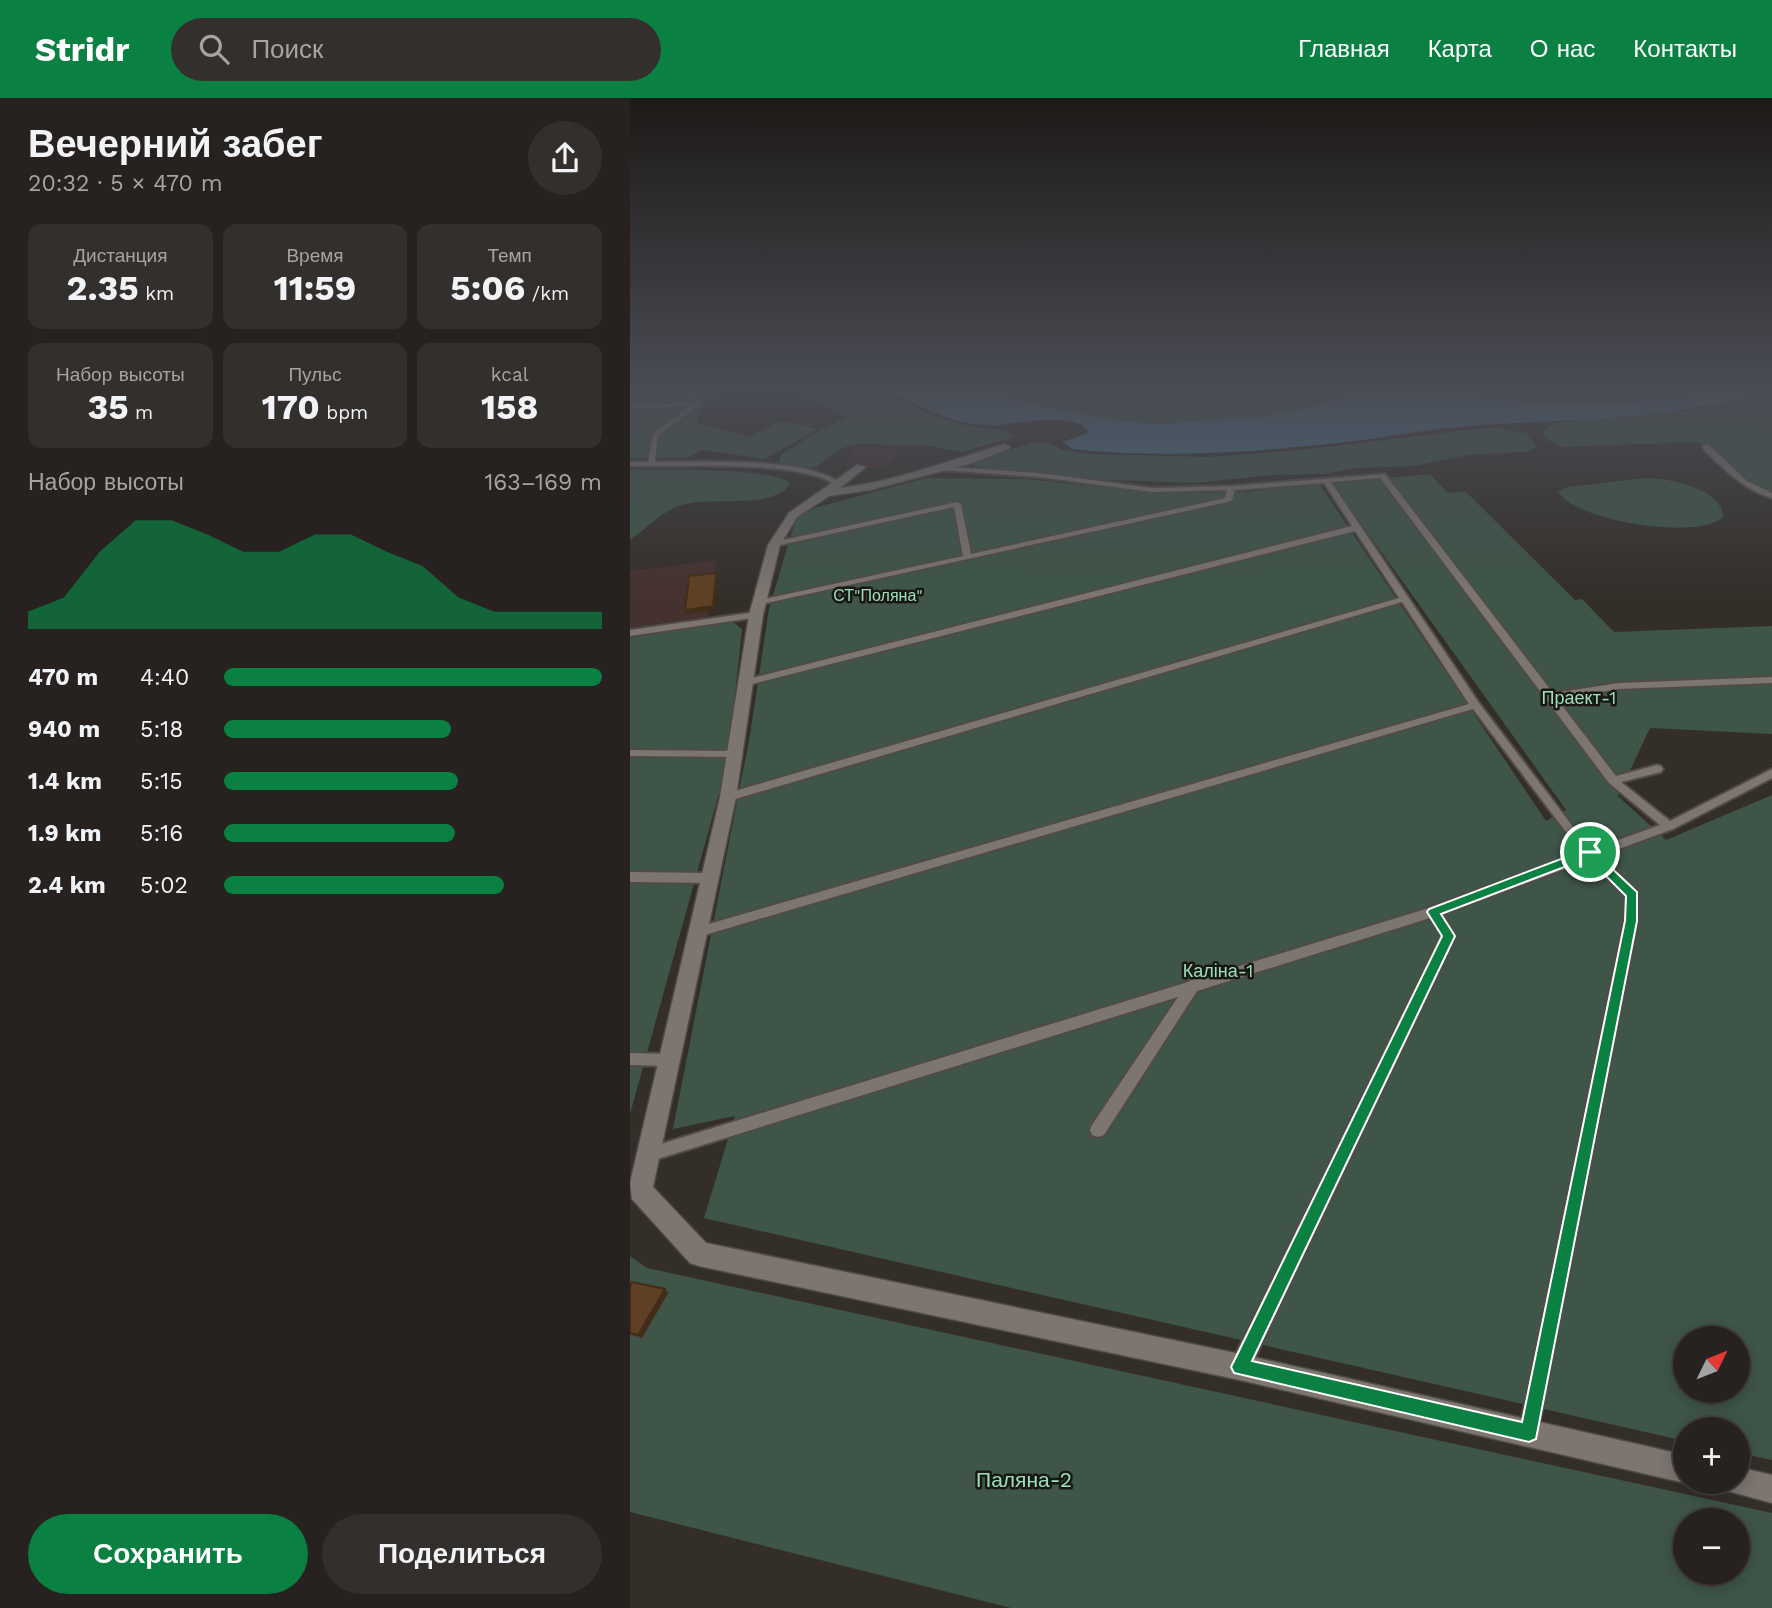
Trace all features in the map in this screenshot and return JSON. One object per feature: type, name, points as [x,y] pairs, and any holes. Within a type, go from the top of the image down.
[{"type":"street","points":[[832,489],[866,488],[978,455]]},
{"type":"street","points":[[861,467],[793,514],[774,545],[758,609],[744,684],[737,754],[728,797],[668,1060],[639,1156],[640,1191],[699,1254],[1240,1367],[1673,1466]]},
{"type":"street","points":[[1750,1484],[1772,1489]]},
{"type":"lane","points":[[651,464],[652,455]]},
{"type":"lane","points":[[1714,455],[1736,477],[1760,493],[1772,496]]},
{"type":"lane","points":[[630,464],[770,467],[829,476],[832,489]]},
{"type":"lane","points":[[939,468],[1039,475],[1152,490],[1232,488],[1382,476],[1613,780],[1669,826]]},
{"type":"lane","points":[[1326,481],[1475,705],[1579,843],[1632,895],[1631,921],[1529,1433]]},
{"type":"lane","points":[[630,633],[758,609],[967,555],[1228,500],[1232,488]]},
{"type":"lane","points":[[774,545],[957,504],[967,555]]},
{"type":"lane","points":[[744,684],[1355,528]]},
{"type":"lane","points":[[728,797],[1404,599]]},
{"type":"lane","points":[[1549,697],[1619,686],[1772,680]]},
{"type":"lane","points":[[698,932],[1475,705]]},
{"type":"lane","points":[[630,753],[737,754]]},
{"type":"lane","points":[[1613,780],[1657,769]]},
{"type":"lane","points":[[639,1156],[1433,912],[1590,852],[1669,826],[1766,775],[1772,787]]},
{"type":"lane","points":[[630,877],[710,878]]},
{"type":"lane","points":[[1240,1367],[1449,936],[1433,912]]},
{"type":"lane","points":[[1098,1130],[1194,984]]},
{"type":"lane","points":[[630,1059],[668,1060]]},
{"type":"shaded area","points":[[850,455],[896,455],[885,469],[842,465]]},
{"type":"shaded area","points":[[717,560],[708,617],[630,628],[630,571]]},
{"type":"green space","points":[[630,455],[692,455],[689,457],[630,459]]},
{"type":"green space","points":[[740,455],[771,455],[765,459]]},
{"type":"green space","points":[[781,455],[832,455],[816,467],[796,469],[779,463]]},
{"type":"green space","points":[[993,455],[1466,455],[1414,466],[1358,468],[1325,474],[1271,475],[1196,483],[1081,479],[1027,470],[982,470],[970,463]]},
{"type":"green space","points":[[1713,455],[1772,455],[1772,499],[1739,481]]},
{"type":"green space","points":[[630,469],[741,472],[781,479],[790,484],[783,492],[759,499],[681,505],[665,513],[630,540]]},
{"type":"green space","name":"Каліна-1","points":[[1430,474],[1448,493],[1465,491],[1575,600],[1582,599],[1614,632],[1772,626],[1772,734],[1650,728],[1618,796],[1666,840],[1772,795],[1772,1460],[1750,1455],[1750,1417],[1673,1417],[1673,1438],[704,1218],[735,1116],[673,1129],[750,735],[769,609],[796,518],[814,508],[926,478],[1026,479],[1152,493],[1249,492],[1318,482],[1546,821],[1566,810],[1332,483]]},
{"type":"green space","points":[[1646,478],[1680,483],[1704,492],[1714,499],[1723,517],[1710,524],[1690,527],[1638,524],[1587,511],[1568,502],[1558,491],[1568,487]]},
{"type":"green space","points":[[733,622],[742,629],[728,761],[630,1114],[630,634]]},
{"type":"green space","name":"Паляна-2","points":[[630,1256],[647,1268],[1673,1491],[1673,1494],[1685,1494],[1749,1508],[1673,1508],[1673,1585],[1750,1585],[1750,1508],[1772,1513],[1772,1608],[1011,1608],[630,1512]]},
{"type":"building","points":[[716,573],[713,606],[685,610],[689,576]]},
{"type":"building","points":[[632,1282],[665,1289],[638,1335],[630,1333]]},
{"type":"route","points":[[1590,852],[1632,895],[1631,921],[1529,1433],[1240,1367],[1449,936],[1433,912],[1590,852]]},
{"type":"park label","name":"СТ\"Поляна\"","points":[[878,595]]},
{"type":"park label","name":"Праект-1","points":[[1579,698]]}]
